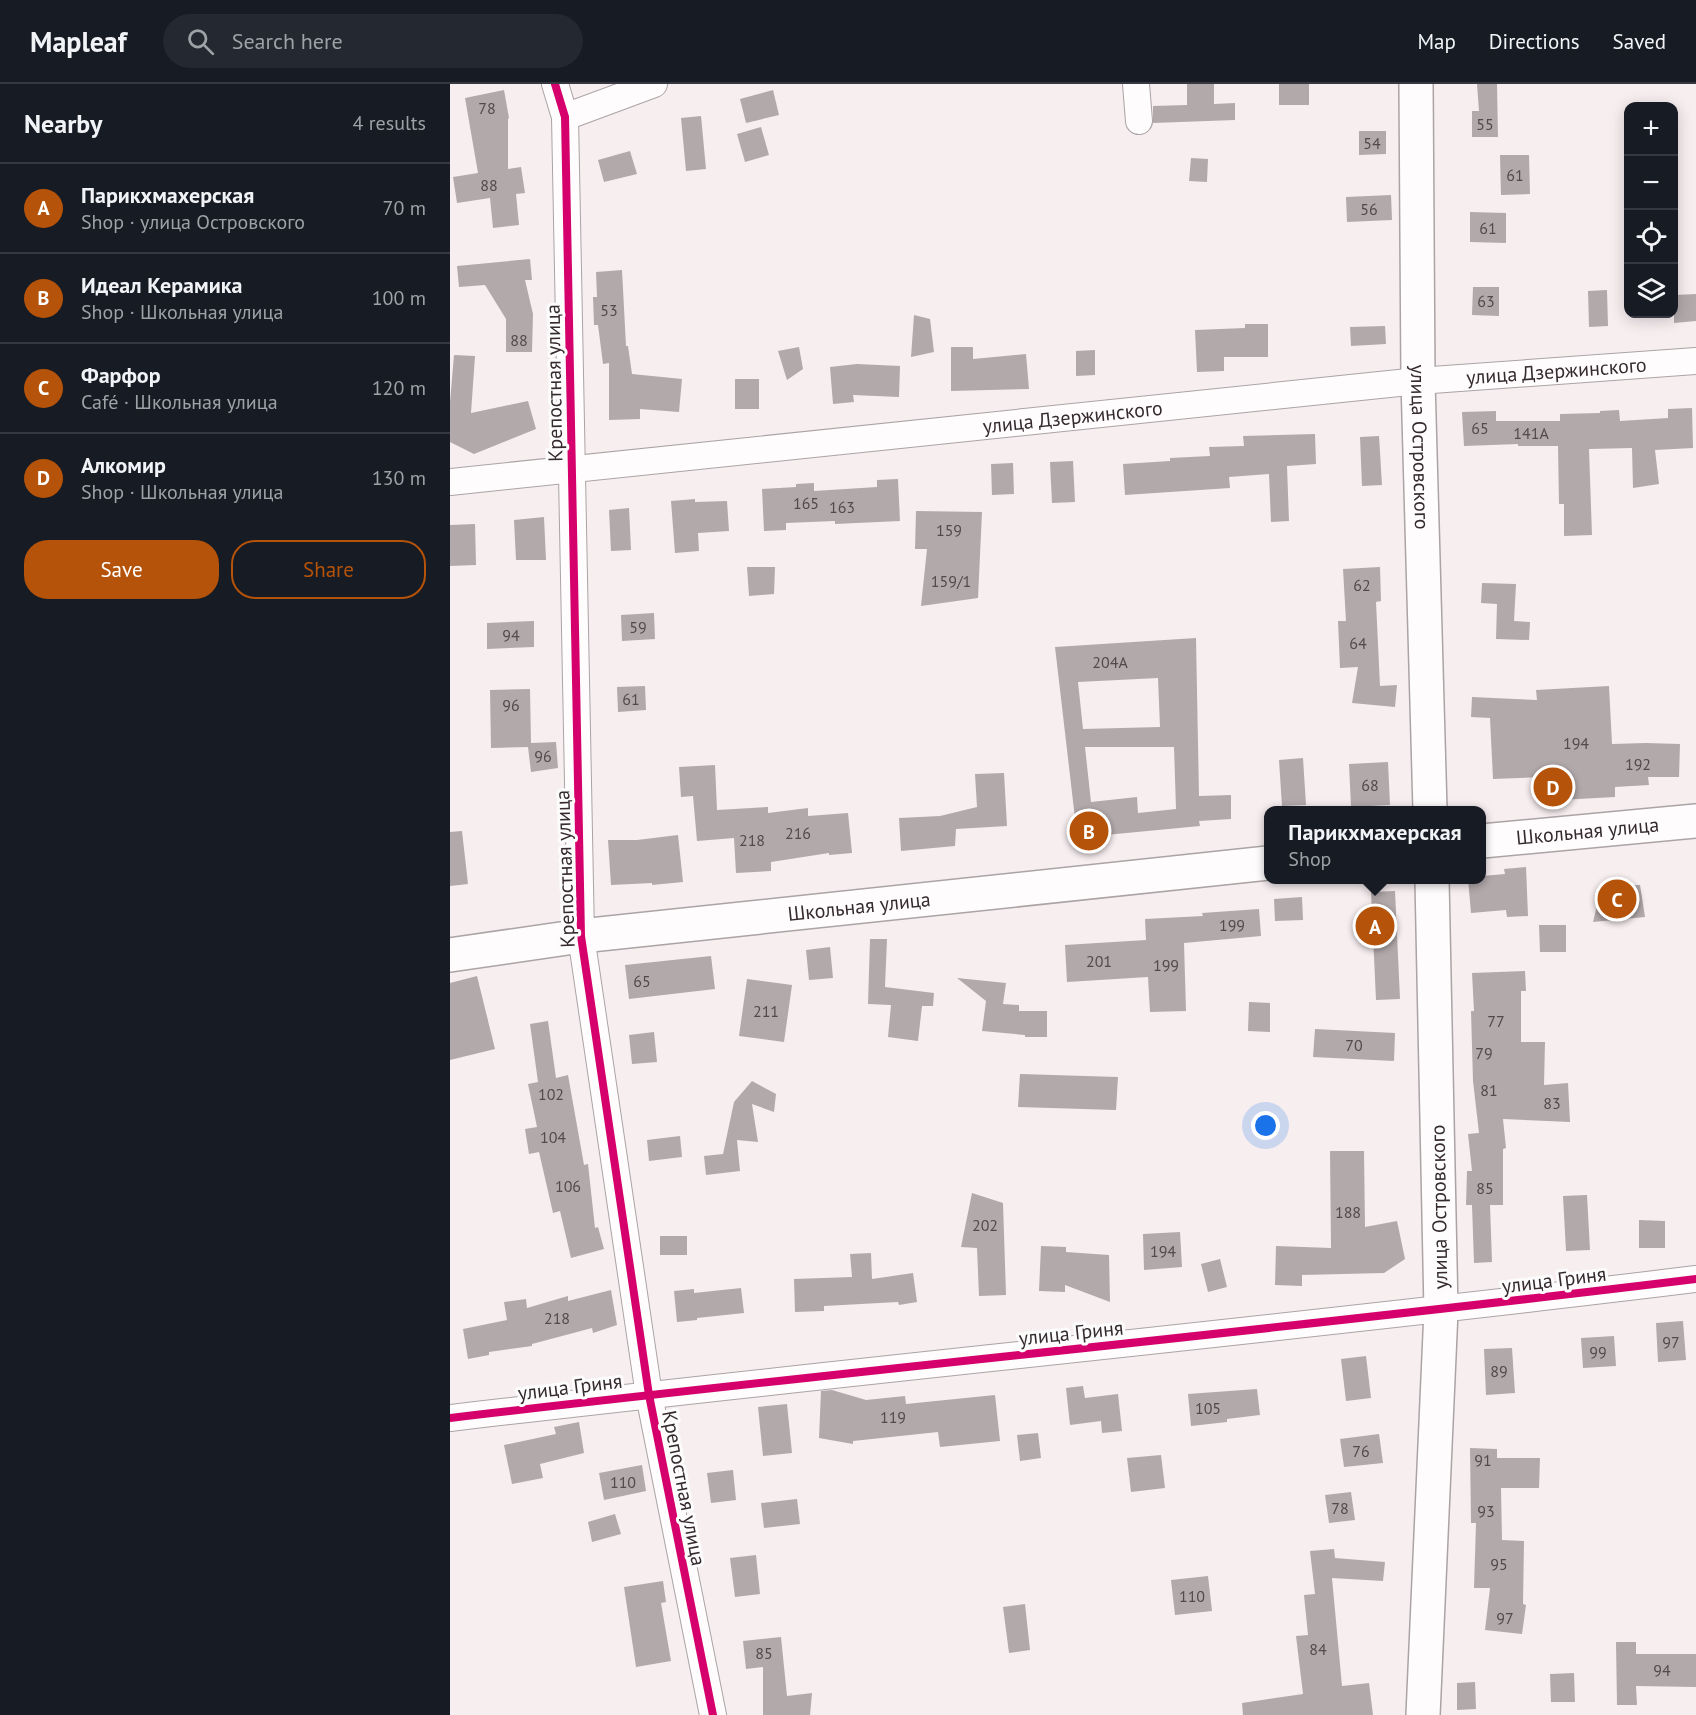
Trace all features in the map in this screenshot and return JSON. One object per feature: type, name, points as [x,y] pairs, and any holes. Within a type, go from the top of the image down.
[{"type":"street","name":"Крепостная улица","points":[[555,84],[565,117],[581,936],[649,1395],[713,1715]]},
{"type":"street","points":[[565,117],[654,84]]},
{"type":"street","points":[[1136,84],[1138,121]]},
{"type":"street","name":"улица Островского","points":[[1416,84],[1418,381],[1430,806]]},
{"type":"street","name":"улица Дзержинского","points":[[450,482],[1418,381],[1696,361]]},
{"type":"street","name":"Школьная улица","points":[[1486,841],[1696,821]]},
{"type":"street","name":"Школьная улица","points":[[450,955],[581,936],[1264,864]]},
{"type":"street","name":"улица Островского","points":[[1423,1715],[1441,1311],[1432,884]]},
{"type":"street","name":"улица Гриня","points":[[450,1418],[1441,1311],[1696,1279]]},
{"type":"building","points":[[1187,84],[1214,84],[1214,104],[1235,103],[1235,120],[1153,123],[1153,106],[1187,105]]},
{"type":"building","points":[[1279,84],[1309,84],[1309,105],[1279,105]]},
{"type":"building","points":[[1477,84],[1497,84],[1498,137],[1472,137],[1472,111],[1479,111]]},
{"type":"building","points":[[504,90],[509,118],[508,169],[521,167],[525,193],[516,194],[519,225],[493,228],[490,198],[457,203],[453,177],[478,173],[465,98]]},
{"type":"building","points":[[773,90],[779,115],[746,123],[740,99]]},
{"type":"building","points":[[701,116],[706,169],[686,171],[681,118]]},
{"type":"building","points":[[761,127],[769,155],[745,162],[737,134]]},
{"type":"building","points":[[1359,131],[1386,131],[1386,154],[1359,155]]},
{"type":"building","points":[[630,151],[637,174],[604,182],[598,160]]},
{"type":"building","points":[[1500,155],[1529,155],[1530,194],[1501,195]]},
{"type":"building","points":[[1191,158],[1208,159],[1207,182],[1189,181]]},
{"type":"building","points":[[1391,195],[1392,220],[1347,222],[1346,197]]},
{"type":"building","points":[[1470,212],[1506,213],[1506,243],[1470,242]]},
{"type":"building","points":[[530,259],[532,280],[525,280],[533,314],[532,352],[506,352],[506,319],[485,285],[459,287],[457,266]]},
{"type":"building","points":[[622,270],[626,346],[628,346],[632,374],[682,379],[679,412],[640,409],[640,419],[609,420],[609,363],[603,364],[598,325],[594,325],[593,297],[597,297],[596,272]]},
{"type":"building","points":[[1473,287],[1499,287],[1499,316],[1472,315]]},
{"type":"building","points":[[1607,290],[1608,326],[1589,327],[1588,291]]},
{"type":"building","points":[[1696,294],[1696,321],[1674,323],[1674,318],[1678,318],[1678,295]]},
{"type":"building","points":[[914,315],[930,319],[934,352],[911,357]]},
{"type":"building","points":[[1245,324],[1268,324],[1268,357],[1224,357],[1224,371],[1197,372],[1195,330],[1245,328]]},
{"type":"building","points":[[1385,326],[1386,344],[1351,346],[1350,327]]},
{"type":"building","points":[[799,347],[803,369],[787,380],[778,351]]},
{"type":"building","points":[[951,347],[973,347],[973,359],[1026,354],[1029,389],[951,391]]},
{"type":"building","points":[[1095,350],[1095,375],[1076,376],[1076,351]]},
{"type":"building","points":[[454,355],[475,356],[471,413],[528,401],[536,429],[474,454],[450,442],[450,402]]},
{"type":"building","points":[[857,364],[900,366],[899,397],[853,395],[854,402],[833,404],[830,367]]},
{"type":"building","points":[[735,379],[759,379],[759,409],[735,409]]},
{"type":"building","points":[[1692,408],[1693,448],[1655,450],[1659,484],[1633,488],[1632,448],[1589,449],[1592,535],[1564,536],[1564,504],[1559,504],[1558,446],[1518,446],[1518,444],[1464,446],[1462,412],[1496,411],[1496,421],[1560,421],[1560,414],[1619,410],[1620,421],[1668,418],[1668,409]]},
{"type":"building","points":[[1315,434],[1316,464],[1287,466],[1289,521],[1271,522],[1269,474],[1229,477],[1230,488],[1125,495],[1123,464],[1210,456],[1209,447],[1244,446],[1243,436]]},
{"type":"building","points":[[1379,436],[1382,485],[1362,486],[1360,437]]},
{"type":"building","points":[[1073,461],[1075,502],[1052,503],[1050,462]]},
{"type":"building","points":[[1013,463],[1014,494],[992,495],[991,464]]},
{"type":"building","points":[[898,479],[900,521],[835,524],[835,521],[786,523],[786,530],[764,531],[762,489],[796,487],[796,484],[814,483],[814,491],[877,487],[877,480]]},
{"type":"building","points":[[695,499],[695,502],[727,501],[729,531],[698,533],[699,551],[675,553],[671,501]]},
{"type":"building","points":[[629,508],[631,550],[611,551],[609,510]]},
{"type":"building","points":[[916,511],[982,512],[978,598],[921,606],[927,549],[915,549]]},
{"type":"building","points":[[544,517],[546,560],[516,560],[514,520]]},
{"type":"building","points":[[475,524],[476,565],[450,566],[450,525]]},
{"type":"building","points":[[747,567],[775,567],[774,594],[749,596]]},
{"type":"building","points":[[1380,567],[1381,601],[1376,602],[1380,686],[1397,685],[1395,707],[1352,703],[1358,667],[1340,668],[1338,621],[1346,621],[1343,569]]},
{"type":"building","points":[[1482,583],[1516,584],[1514,621],[1530,622],[1529,640],[1496,639],[1497,604],[1481,603]]},
{"type":"building","points":[[654,613],[655,639],[622,641],[621,615]]},
{"type":"building","points":[[534,621],[534,647],[487,649],[487,623]]},
{"type":"building","points":[[1196,638],[1199,796],[1231,795],[1231,819],[1199,821],[1200,826],[1095,836],[1096,843],[1078,844],[1055,647]],"holes":[[[1158,678],[1160,727],[1083,729],[1078,682]],[[1085,747],[1174,747],[1176,809],[1138,813],[1137,797],[1091,802]]]},
{"type":"building","points":[[645,686],[646,710],[618,712],[617,687]]},
{"type":"building","points":[[1609,686],[1612,744],[1680,744],[1679,777],[1648,777],[1649,785],[1615,787],[1615,797],[1542,801],[1541,777],[1493,779],[1490,718],[1471,717],[1472,697],[1537,700],[1536,690]]},
{"type":"building","points":[[530,689],[531,743],[556,742],[558,768],[531,772],[528,747],[491,748],[490,690]]},
{"type":"building","points":[[1303,758],[1306,805],[1282,806],[1279,760]]},
{"type":"building","points":[[1388,762],[1390,805],[1351,806],[1349,764]]},
{"type":"building","points":[[715,765],[717,810],[768,807],[768,813],[808,808],[808,816],[848,813],[852,853],[829,855],[829,853],[771,862],[771,871],[736,873],[734,838],[697,841],[693,796],[681,797],[679,767]]},
{"type":"building","points":[[1004,773],[1007,826],[956,829],[955,846],[901,851],[899,818],[940,816],[977,807],[975,774]]},
{"type":"building","points":[[462,831],[468,884],[450,886],[450,832]]},
{"type":"building","points":[[678,835],[683,882],[611,885],[608,840],[637,840]]},
{"type":"building","points":[[1526,867],[1528,916],[1507,917],[1506,910],[1471,913],[1468,884],[1486,884],[1486,876],[1505,874],[1504,869]]},
{"type":"building","points":[[1602,885],[1640,885],[1645,917],[1593,922]]},
{"type":"building","points":[[1395,891],[1400,999],[1376,1000],[1371,892]]},
{"type":"building","points":[[1302,897],[1303,920],[1275,921],[1274,899]]},
{"type":"building","points":[[1259,909],[1261,936],[1184,943],[1186,1011],[1150,1012],[1148,977],[1067,982],[1065,945],[1146,940],[1145,919],[1203,916],[1202,913]]},
{"type":"building","points":[[1539,925],[1566,925],[1566,952],[1540,952]]},
{"type":"building","points":[[870,939],[887,939],[885,987],[934,993],[933,1006],[922,1006],[918,1041],[888,1037],[891,1005],[868,1004]]},
{"type":"building","points":[[830,947],[833,978],[809,980],[806,950]]},
{"type":"building","points":[[711,956],[715,989],[629,999],[625,965]]},
{"type":"building","points":[[1525,971],[1526,991],[1521,991],[1521,1042],[1545,1042],[1544,1085],[1568,1083],[1570,1122],[1503,1119],[1506,1148],[1503,1149],[1503,1205],[1490,1205],[1492,1262],[1474,1263],[1472,1205],[1466,1205],[1467,1171],[1472,1171],[1468,1134],[1479,1133],[1473,1081],[1472,973]]},
{"type":"building","points":[[477,976],[495,1049],[450,1060],[450,983]]},
{"type":"building","points":[[957,978],[1006,983],[1003,1004],[1019,1005],[1019,1011],[1047,1011],[1047,1037],[1025,1037],[1025,1035],[982,1031],[986,1001]]},
{"type":"building","points":[[747,979],[792,985],[784,1042],[739,1036]]},
{"type":"building","points":[[1249,1002],[1270,1003],[1270,1032],[1248,1031]]},
{"type":"building","points":[[548,1021],[556,1078],[568,1075],[584,1165],[588,1164],[595,1228],[598,1227],[604,1249],[571,1258],[560,1211],[553,1213],[539,1152],[529,1154],[525,1129],[537,1127],[528,1084],[538,1082],[530,1024]]},
{"type":"building","points":[[1315,1029],[1395,1033],[1394,1061],[1313,1057]]},
{"type":"building","points":[[654,1032],[657,1062],[632,1064],[629,1035]]},
{"type":"building","points":[[1020,1074],[1118,1077],[1116,1110],[1018,1107]]},
{"type":"building","points":[[752,1081],[776,1094],[774,1112],[752,1104],[758,1142],[737,1140],[740,1171],[706,1175],[704,1156],[723,1154],[734,1102]]},
{"type":"building","points":[[680,1136],[682,1157],[649,1161],[647,1140]]},
{"type":"building","points":[[1330,1151],[1364,1151],[1365,1227],[1397,1221],[1405,1259],[1384,1273],[1302,1275],[1302,1286],[1275,1285],[1276,1246],[1331,1248]]},
{"type":"building","points":[[972,1193],[1003,1203],[1006,1295],[979,1296],[977,1248],[961,1247]]},
{"type":"building","points":[[1587,1195],[1590,1250],[1566,1251],[1563,1196]]},
{"type":"building","points":[[1639,1220],[1665,1221],[1665,1248],[1639,1248]]},
{"type":"building","points":[[1180,1232],[1182,1267],[1144,1270],[1143,1234]]},
{"type":"building","points":[[660,1236],[687,1236],[687,1255],[660,1255]]},
{"type":"building","points":[[1041,1246],[1066,1247],[1066,1252],[1109,1255],[1110,1302],[1065,1285],[1065,1292],[1039,1291]]},
{"type":"building","points":[[871,1253],[872,1279],[913,1273],[917,1302],[899,1305],[898,1302],[824,1306],[824,1311],[795,1312],[794,1279],[852,1277],[850,1254]]},
{"type":"building","points":[[1220,1259],[1227,1287],[1208,1292],[1201,1264]]},
{"type":"building","points":[[741,1288],[744,1313],[677,1322],[674,1291],[694,1289],[694,1293]]},
{"type":"building","points":[[611,1290],[617,1325],[593,1333],[592,1328],[532,1344],[532,1346],[489,1352],[489,1355],[468,1359],[463,1329],[507,1320],[504,1302],[526,1299],[527,1308],[568,1296],[568,1301]]},
{"type":"building","points":[[1683,1321],[1686,1360],[1658,1362],[1656,1323]]},
{"type":"building","points":[[1614,1336],[1616,1366],[1583,1368],[1581,1338]]},
{"type":"building","points":[[1512,1348],[1515,1393],[1486,1395],[1484,1349]]},
{"type":"building","points":[[1366,1356],[1371,1398],[1346,1401],[1341,1359]]},
{"type":"building","points":[[1083,1386],[1085,1398],[1118,1394],[1122,1431],[1102,1433],[1101,1421],[1070,1425],[1066,1388]]},
{"type":"building","points":[[1257,1389],[1260,1415],[1191,1426],[1188,1394]]},
{"type":"building","points":[[832,1390],[866,1400],[905,1396],[906,1404],[995,1395],[1000,1441],[940,1447],[938,1432],[853,1441],[853,1444],[819,1438],[821,1391]]},
{"type":"building","points":[[787,1404],[792,1453],[763,1456],[758,1407]]},
{"type":"building","points":[[579,1422],[584,1453],[540,1464],[543,1478],[512,1484],[504,1445],[556,1434],[554,1427]]},
{"type":"building","points":[[1038,1433],[1041,1458],[1020,1461],[1017,1435]]},
{"type":"building","points":[[1379,1434],[1383,1463],[1344,1467],[1340,1439]]},
{"type":"building","points":[[1470,1448],[1497,1449],[1497,1458],[1540,1458],[1539,1488],[1501,1488],[1502,1540],[1524,1541],[1523,1604],[1526,1605],[1522,1634],[1485,1630],[1490,1588],[1474,1588],[1476,1523],[1471,1523]]},
{"type":"building","points":[[1161,1455],[1165,1488],[1131,1492],[1127,1458]]},
{"type":"building","points":[[642,1465],[646,1491],[604,1500],[599,1473]]},
{"type":"building","points":[[733,1470],[736,1500],[711,1503],[707,1473]]},
{"type":"building","points":[[1351,1492],[1355,1520],[1329,1523],[1325,1495]]},
{"type":"building","points":[[797,1499],[800,1524],[764,1528],[761,1503]]},
{"type":"building","points":[[615,1514],[621,1534],[592,1542],[588,1522]]},
{"type":"building","points":[[1334,1549],[1335,1558],[1385,1562],[1383,1581],[1332,1578],[1342,1686],[1369,1683],[1373,1715],[1243,1715],[1242,1703],[1303,1694],[1296,1636],[1308,1635],[1304,1595],[1315,1594],[1310,1551]]},
{"type":"building","points":[[756,1555],[760,1594],[735,1597],[730,1558]]},
{"type":"building","points":[[1208,1576],[1212,1611],[1175,1615],[1171,1580]]},
{"type":"building","points":[[663,1581],[666,1602],[661,1603],[671,1661],[636,1667],[624,1587]]},
{"type":"building","points":[[1025,1604],[1030,1650],[1009,1653],[1003,1607]]},
{"type":"building","points":[[781,1637],[787,1696],[812,1693],[810,1715],[763,1715],[763,1667],[746,1669],[743,1641]]},
{"type":"building","points":[[1616,1642],[1636,1642],[1636,1654],[1696,1654],[1696,1687],[1636,1686],[1637,1705],[1617,1705]]},
{"type":"building","points":[[1574,1673],[1575,1702],[1551,1702],[1550,1674]]},
{"type":"building","points":[[1475,1682],[1476,1709],[1457,1710],[1457,1683]]},
{"type":"cycle path","points":[[555,84],[565,117],[581,936],[649,1395],[713,1715]]},
{"type":"cycle path","points":[[450,1418],[1696,1279]]},
{"type":"place","name":"Алкомир","points":[[1553,787]]},
{"type":"place","name":"Идеал Керамика","points":[[1089,831]]},
{"type":"place","name":"Фарфор","points":[[1617,899]]},
{"type":"place","name":"Парикхмахерская","points":[[1375,926]]}]
